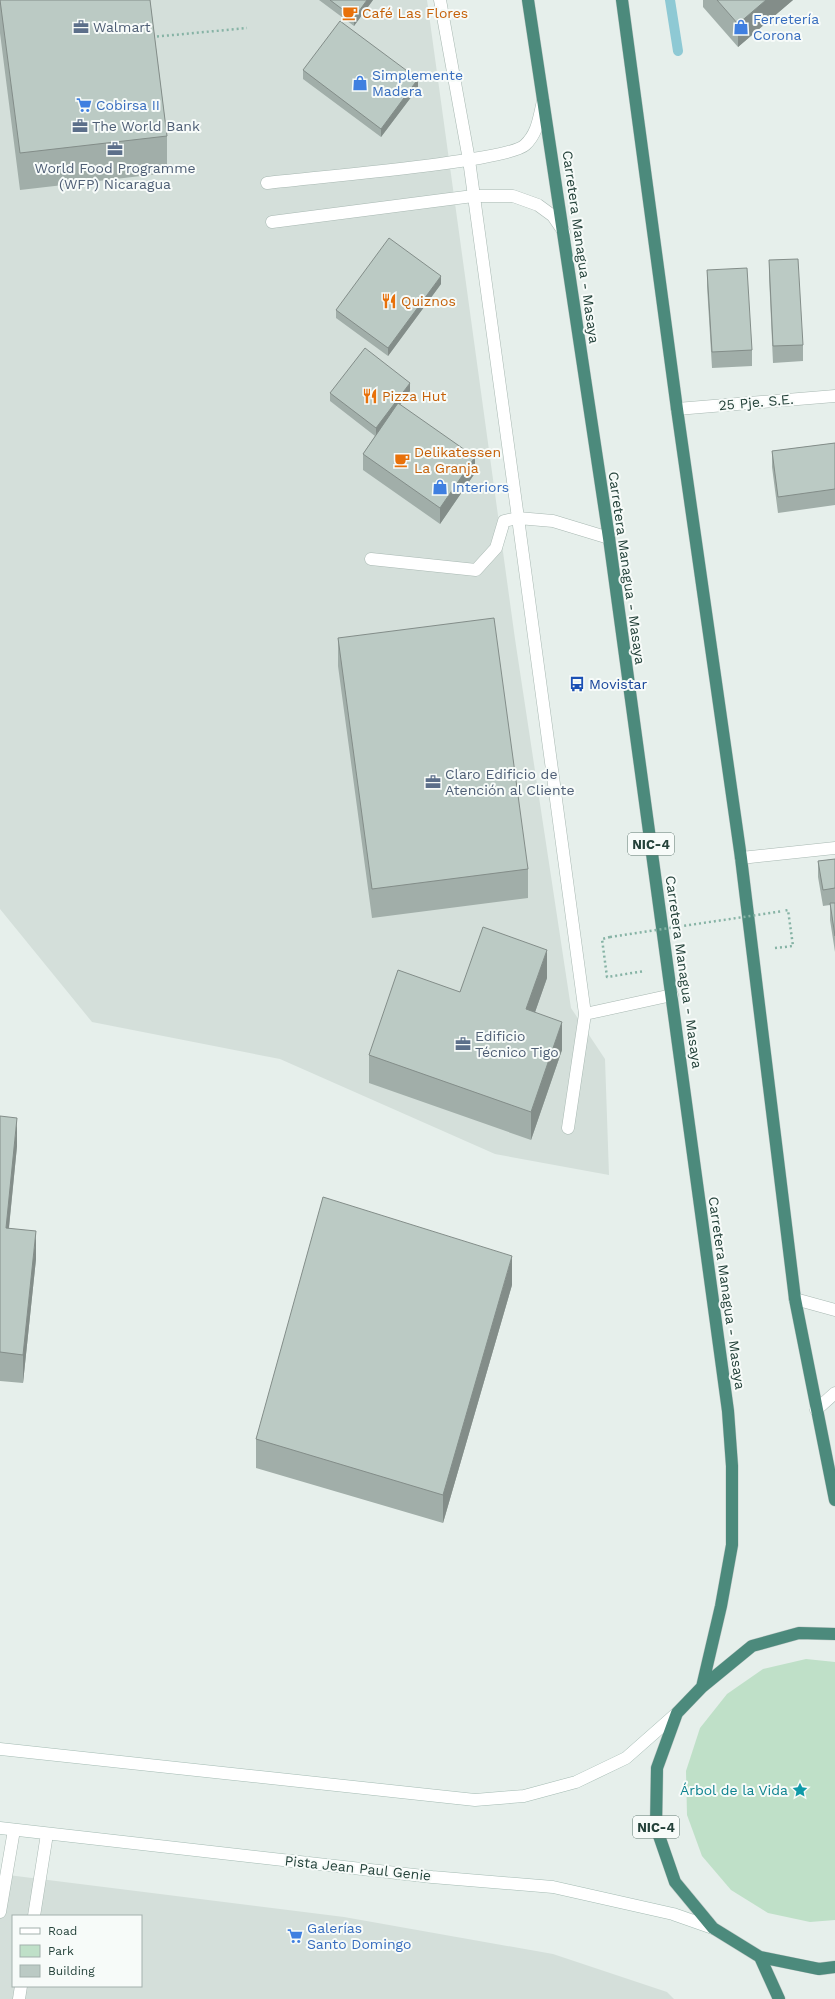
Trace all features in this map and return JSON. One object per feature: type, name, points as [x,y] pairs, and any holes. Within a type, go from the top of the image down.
[{"type":"highway","name":"Carretera Managua - Masaya","points":[[528,0],[544,98],[609,538],[721,1356],[732,1466],[732,1545],[721,1606],[702,1687]]},
{"type":"highway","points":[[622,0],[677,409],[741,858],[795,1299],[835,1500]]},
{"type":"highway","name":"NIC-4","points":[[835,1634],[799,1633],[752,1646],[702,1687],[677,1713],[657,1768],[656,1827],[675,1882],[713,1928],[760,1957],[819,1969],[835,1967]]},
{"type":"highway","points":[[760,1957],[779,1999]]},
{"type":"main road","points":[[440,0],[468,160],[585,1014],[568,1128]]},
{"type":"main road","points":[[267,182],[468,160],[503,154],[524,146],[537,129],[544,98]]},
{"type":"main road","points":[[272,222],[473,196],[513,196],[538,205],[553,216],[564,232]]},
{"type":"main road","name":"25 Pje. S.E.","points":[[677,409],[835,396]]},
{"type":"main road","points":[[371,559],[476,570],[496,548],[504,521],[518,518],[553,521],[609,538]]},
{"type":"main road","points":[[741,858],[835,848]]},
{"type":"main road","points":[[585,1014],[672,995]]},
{"type":"main road","points":[[795,1299],[835,1310]]},
{"type":"main road","points":[[816,1410],[835,1393]]},
{"type":"main road","points":[[0,1749],[475,1800],[524,1796],[576,1782],[626,1758],[677,1713]]},
{"type":"main road","name":"Pista Jean Paul Genie","points":[[0,1828],[432,1877],[553,1887],[630,1903],[673,1914],[713,1928]]},
{"type":"main road","points":[[0,1912],[14,1830]]},
{"type":"main road","points":[[34,1915],[47,1834]]},
{"type":"main road","points":[[19,1999],[21,1987]]},
{"type":"path","points":[[150,37],[247,28]]},
{"type":"path","points":[[668,968],[607,976],[602,939],[788,910],[793,946]]},
{"type":"shaded area","points":[[0,0],[427,0],[515,639],[571,1008],[605,1059],[609,1175],[495,1154],[280,1059],[92,1022],[0,909]]},
{"type":"shaded area","name":"Galerías Santo Domingo","points":[[0,1874],[344,1917],[553,1954],[667,1992],[674,1999],[0,1999]]},
{"type":"green space","points":[[806,1659],[835,1662],[835,1920],[810,1922],[768,1913],[731,1890],[702,1856],[687,1815],[686,1771],[700,1728],[727,1694],[763,1669]]},
{"type":"building","name":"Cobirsa II","points":[[0,0],[150,0],[167,136],[20,153]]},
{"type":"building","points":[[330,0],[367,0],[354,18]]},
{"type":"building","points":[[717,0],[766,0],[738,24]]},
{"type":"building","name":"Simplemente Madera","points":[[340,21],[418,79],[381,129],[303,70]]},
{"type":"building","name":"Quiznos","points":[[389,238],[441,276],[388,348],[336,310]]},
{"type":"building","points":[[798,259],[803,345],[773,346],[769,260]]},
{"type":"building","points":[[747,268],[752,350],[712,352],[707,270]]},
{"type":"building","name":"Pizza Hut","points":[[365,348],[410,383],[376,428],[330,393]]},
{"type":"building","points":[[398,403],[475,457],[440,508],[363,454]]},
{"type":"building","points":[[835,443],[835,489],[778,497],[772,451]]},
{"type":"building","name":"Claro Edificio de Atención al Cliente","points":[[494,618],[528,869],[372,889],[338,638]]},
{"type":"building","points":[[835,859],[835,888],[823,890],[818,861]]},
{"type":"building","points":[[830,903],[835,903],[835,936]]},
{"type":"building","name":"Edificio Técnico Tigo","points":[[483,927],[547,950],[526,1009],[562,1022],[531,1112],[369,1055],[398,970],[460,992]]},
{"type":"building","points":[[0,1116],[17,1118],[6,1228],[36,1231],[23,1355],[0,1352]]},
{"type":"building","points":[[323,1197],[512,1256],[443,1495],[256,1439]]},
{"type":"waterway","points":[[670,0],[678,51]]},
{"type":"place","name":"Café Las Flores","points":[[350,13]]},
{"type":"place","name":"Walmart","points":[[81,27]]},
{"type":"place","name":"Ferretería Corona","points":[[741,27]]},
{"type":"place","name":"Simplemente Madera","points":[[360,83]]},
{"type":"place","name":"Cobirsa II","points":[[84,105]]},
{"type":"place","name":"The World Bank","points":[[80,126]]},
{"type":"place","name":"World Food Programme (WFP) Nicaragua","points":[[115,149]]},
{"type":"place","name":"Quiznos","points":[[389,301]]},
{"type":"place","name":"Pizza Hut","points":[[370,396]]},
{"type":"place","name":"Delikatessen La Granja","points":[[402,460]]},
{"type":"place","name":"Interiors","points":[[440,487]]},
{"type":"place","name":"Movistar","points":[[577,684]]},
{"type":"place","name":"Claro Edificio de Atención al Cliente","points":[[433,782]]},
{"type":"place","name":"Edificio Técnico Tigo","points":[[463,1044]]},
{"type":"place","name":"Árbol de la Vida","points":[[800,1790]]},
{"type":"place","name":"Galerías Santo Domingo","points":[[295,1936]]}]
